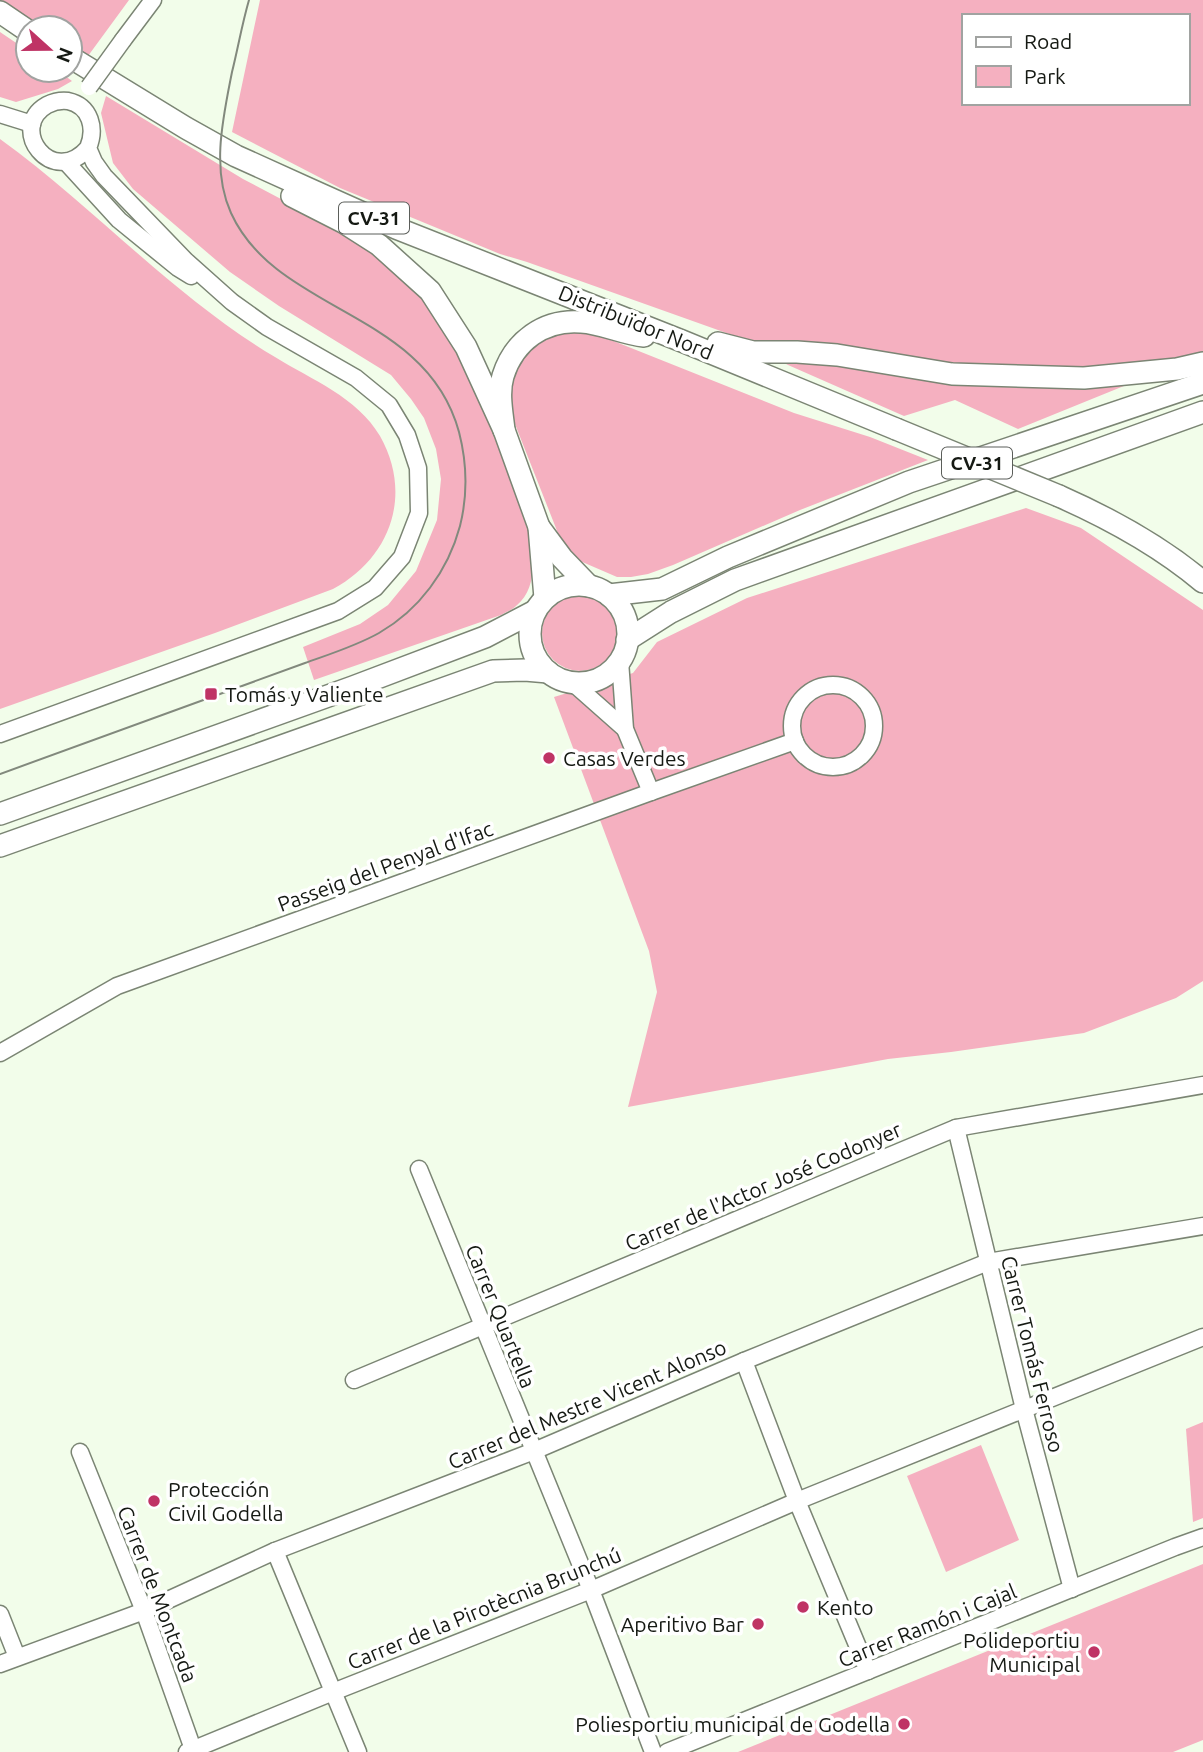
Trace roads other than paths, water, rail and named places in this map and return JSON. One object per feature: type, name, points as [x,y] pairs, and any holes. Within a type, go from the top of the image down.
[{"type":"main road","name":"Distribuïdor Nord","points":[[84,66],[236,156],[396,228],[682,341],[1059,496],[1108,518],[1153,544],[1203,582]]},
{"type":"main road","points":[[236,156],[265,181],[343,222],[379,245],[430,291],[466,347],[504,430],[539,527],[562,558],[589,586]]},
{"type":"main road","points":[[504,430],[501,397],[503,377],[513,355],[529,337],[544,327],[562,323],[581,322],[636,335],[719,343],[753,352],[837,355],[952,374],[1084,378],[1177,369],[1203,363]]},
{"type":"main road","points":[[609,595],[662,589],[728,557],[909,482],[1203,383]]},
{"type":"main road","points":[[627,640],[671,612],[735,579],[1203,412]]},
{"type":"main road","points":[[0,814],[377,678],[485,636],[540,605],[558,590],[573,585],[589,586],[609,595],[624,615],[628,628],[625,651],[620,661],[607,674],[591,682],[573,683],[559,679],[538,662],[530,637],[531,624],[540,605],[539,527]]},
{"type":"main road","points":[[0,846],[493,671],[548,672]]},
{"type":"street","points":[[60,100],[79,105],[91,120],[93,130],[88,148],[82,155],[66,162],[57,162],[39,152],[31,134],[36,115],[51,103],[60,100],[73,97],[89,87],[153,0]]},
{"type":"street","points":[[86,112],[89,87]]},
{"type":"street","points":[[0,114],[32,124]]},
{"type":"street","points":[[88,148],[104,176],[134,209],[232,302]]},
{"type":"street","points":[[0,734],[338,611],[375,588],[402,557],[419,513],[418,468],[407,435],[390,405],[356,378],[267,327],[178,268],[119,220],[66,162]]},
{"type":"street","points":[[620,661],[625,729],[651,792]]},
{"type":"street","points":[[573,683],[625,729]]},
{"type":"street","points":[[825,685],[851,689],[863,698],[870,710],[872,737],[866,750],[855,760],[841,766],[814,762],[802,753],[795,741],[792,727],[794,713],[801,700],[825,685]]},
{"type":"street","name":"Passeig del Penyal d'Ifac","points":[[0,1053],[117,986],[795,741]]},
{"type":"street","name":"Carrer de l'Actor José Codonyer","points":[[354,1380],[956,1128],[1203,1085]]},
{"type":"street","name":"Carrer Tomás Ferroso","points":[[956,1128],[1024,1409],[1072,1589]]},
{"type":"street","name":"Carrer Quartella","points":[[419,1169],[591,1590],[653,1752]]},
{"type":"street","name":"Carrer del Mestre Vicent Alonso","points":[[0,1664],[144,1611],[275,1551],[534,1451],[744,1361],[988,1262],[1203,1226]]},
{"type":"street","name":"Carrer de la Pirotècnia Brunchú","points":[[191,1751],[591,1590],[797,1501],[1203,1338]]},
{"type":"street","points":[[744,1361],[797,1501],[868,1671]]},
{"type":"street","name":"Carrer de Montcada","points":[[80,1452],[144,1611],[191,1751]]},
{"type":"street","name":"Carrer Ramón i Cajal","points":[[667,1752],[1203,1537]]},
{"type":"street","points":[[275,1551],[358,1752]]},
{"type":"street","points":[[0,1614],[17,1657]]},
{"type":"tram line","points":[[0,774],[370,638],[393,624],[419,601],[440,574],[455,543],[464,502],[464,455],[459,432],[442,392],[416,361],[384,336],[281,273],[253,246],[231,213],[221,179],[221,143],[225,107],[249,0]]},
{"type":"place","name":"Tomás y Valiente","points":[[211,694]]},
{"type":"place","name":"Casas Verdes","points":[[549,758]]},
{"type":"place","name":"Protección Civil Godella","points":[[154,1501]]},
{"type":"place","name":"Kento","points":[[803,1607]]},
{"type":"place","name":"Aperitivo Bar","points":[[758,1624]]},
{"type":"place","name":"Polideportiu Municipal","points":[[1094,1652]]},
{"type":"place","name":"Poliesportiu municipal de Godella","points":[[904,1724]]}]
